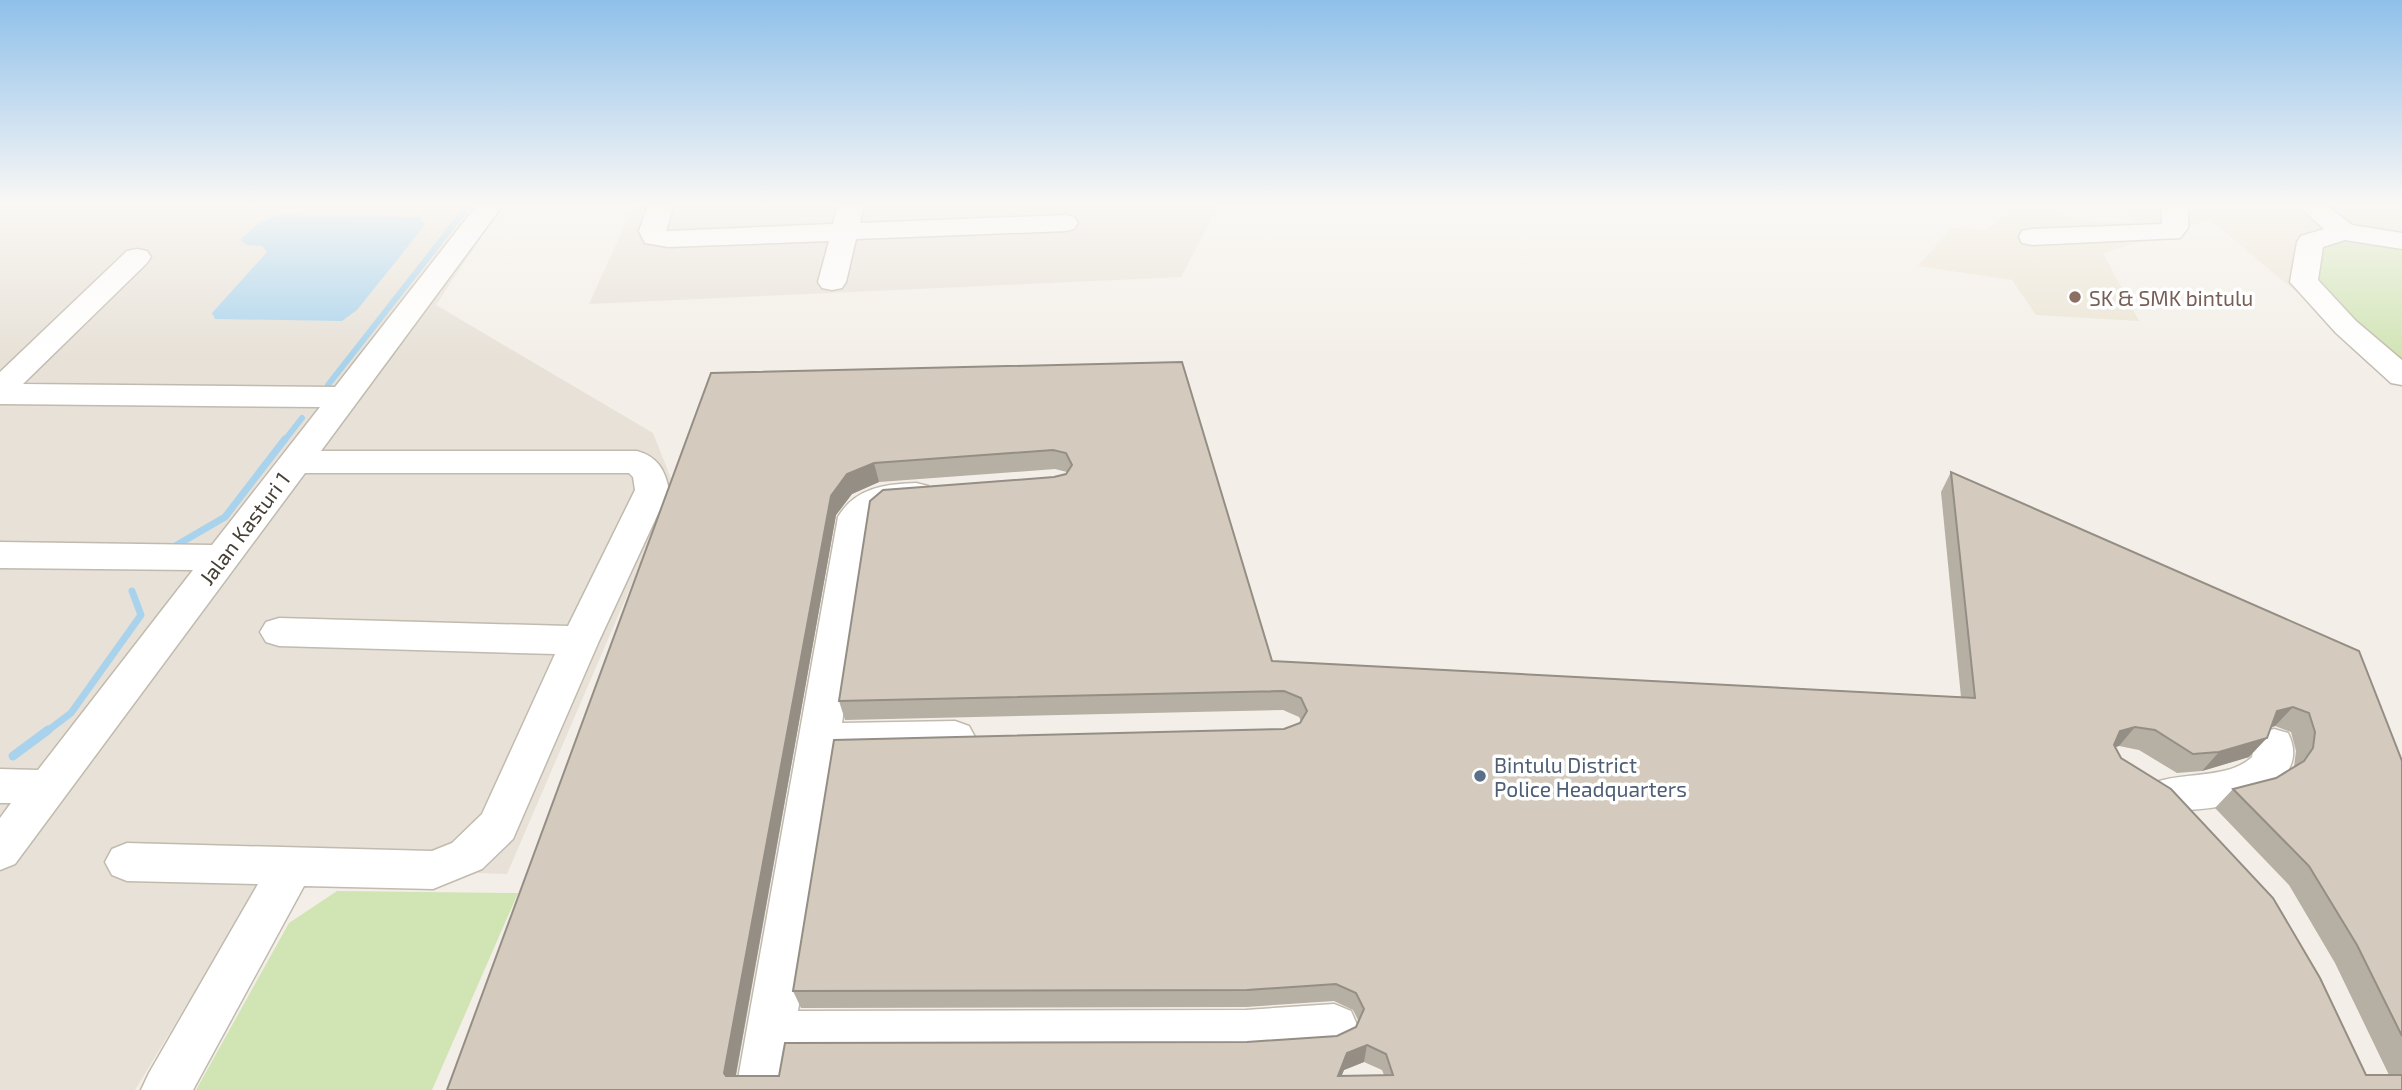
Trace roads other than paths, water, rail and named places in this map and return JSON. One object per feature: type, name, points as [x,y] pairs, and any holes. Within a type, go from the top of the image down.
[{"type":"street","name":"Jalan Kasturi 1","points":[[0,851],[451,256]]},
{"type":"street","points":[[832,282],[839,256]]},
{"type":"street","points":[[2306,256],[2304,282],[2346,327],[2402,376]]},
{"type":"street","points":[[0,391],[137,257]]},
{"type":"street","points":[[0,391],[342,397]]},
{"type":"street","points":[[127,862],[433,870],[467,856],[498,826],[580,640],[653,490],[649,472],[637,462],[294,462]]},
{"type":"street","points":[[761,1090],[855,517],[865,504],[879,496],[947,491]]},
{"type":"street","points":[[0,555],[221,558]]},
{"type":"street","points":[[279,632],[580,640]]},
{"type":"street","points":[[820,740],[997,736]]},
{"type":"street","points":[[2208,832],[2156,785],[2233,784],[2262,774],[2273,760],[2274,745]]},
{"type":"street","points":[[0,786],[49,787]]},
{"type":"street","points":[[166,1090],[291,867]]},
{"type":"street","points":[[772,1034],[1246,1033],[1334,1027]]},
{"type":"water","points":[[264,256],[400,256],[357,310],[342,321],[215,319],[212,313]]},
{"type":"waterway","points":[[328,385],[429,256]]},
{"type":"waterway","points":[[284,441],[302,418]]},
{"type":"waterway","points":[[170,549],[225,517],[285,439]]},
{"type":"waterway","points":[[46,732],[71,713],[141,615],[132,591]]},
{"type":"waterway","points":[[13,756],[48,730]]},
{"type":"place","name":"SK & SMK bintulu","points":[[2075,297]]},
{"type":"place","name":"Bintulu District Police Headquarters","points":[[1480,776]]}]
